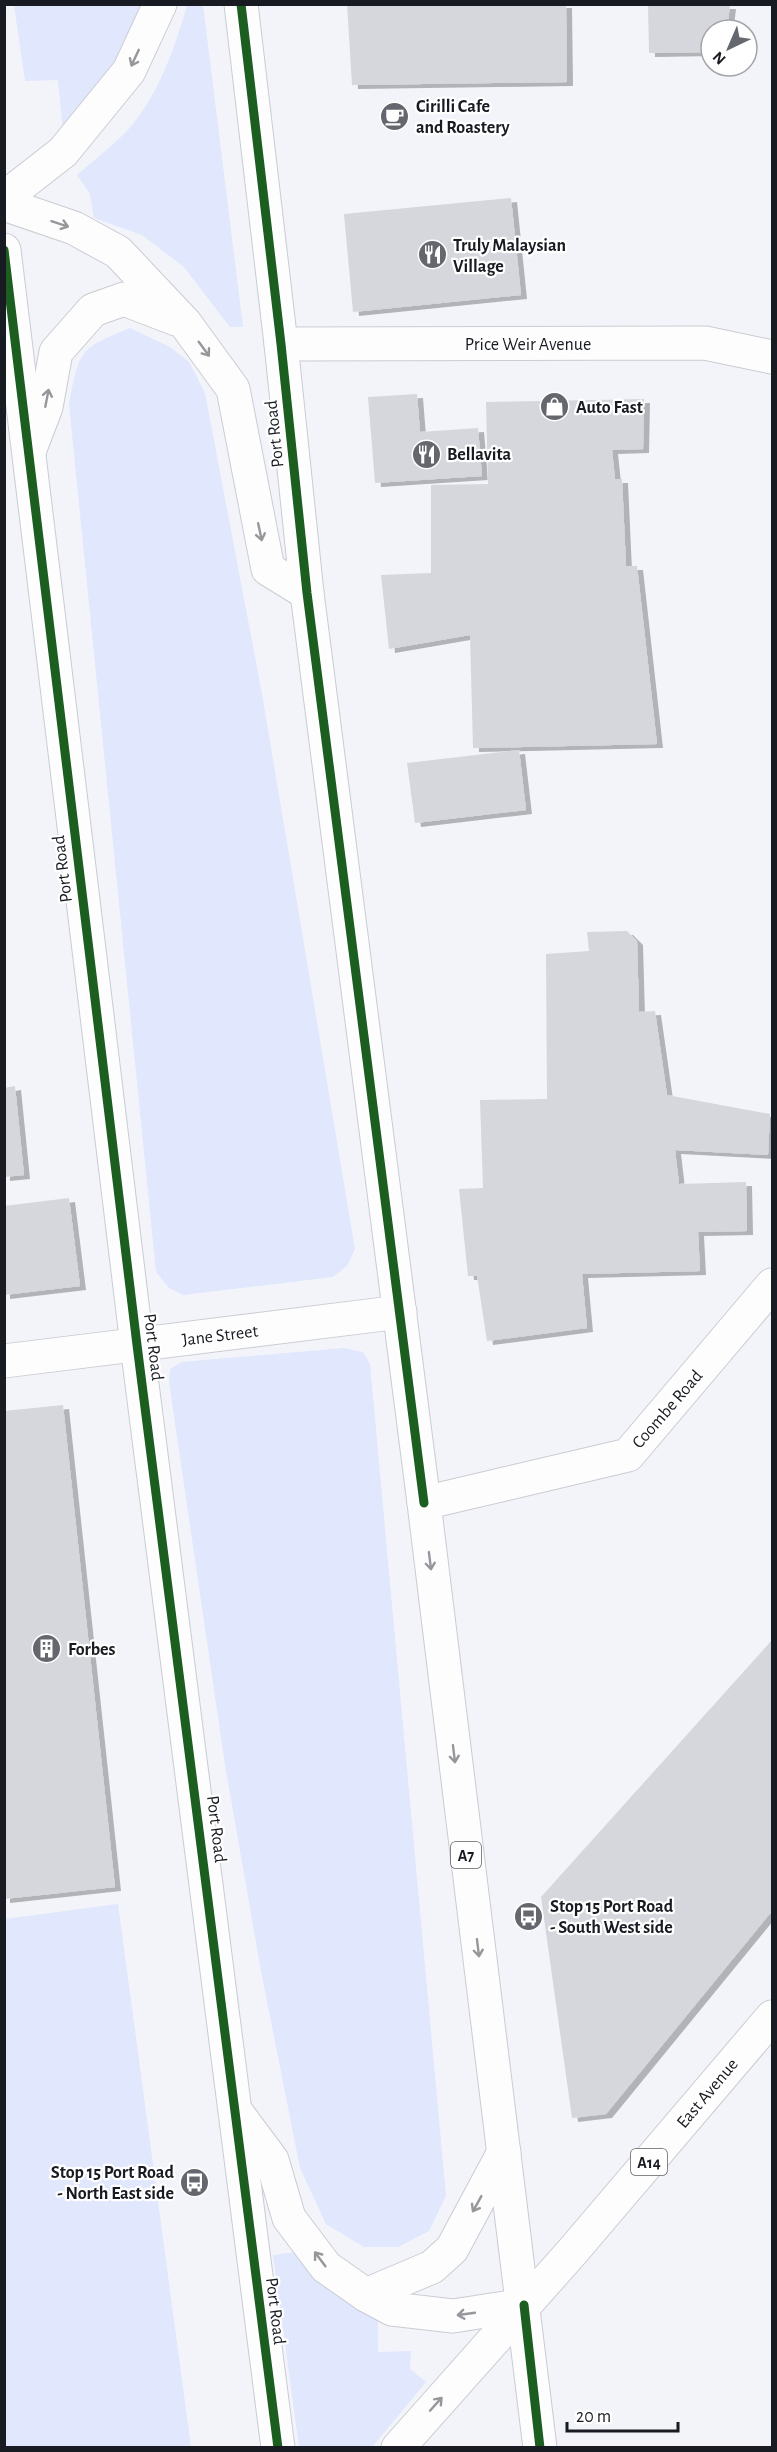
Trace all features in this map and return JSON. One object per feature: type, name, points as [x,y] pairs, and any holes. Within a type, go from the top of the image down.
[{"type":"main road","points":[[4,198],[63,152],[129,71],[160,4]]},
{"type":"main road","name":"Port Road","points":[[241,4],[281,344],[307,593],[424,1503],[540,2448]]},
{"type":"main road","points":[[4,204],[74,228],[118,252],[185,323],[233,389],[268,569],[307,593]]},
{"type":"main road","name":"Port Road","points":[[4,250],[137,1345],[237,2113],[243,2181],[278,2448]]},
{"type":"main road","points":[[28,453],[46,407],[56,352],[93,310],[124,299],[185,323]]},
{"type":"main road","name":"Price Weir Avenue","points":[[281,344],[705,343],[772,357]]},
{"type":"main road","name":"Coombe Road","points":[[424,1503],[628,1455],[772,1286]]},
{"type":"main road","name":"Jane Street","points":[[4,1361],[400,1312]]},
{"type":"main road","name":"East Avenue","points":[[524,2306],[772,2017]]},
{"type":"main road","points":[[237,2113],[272,2160],[290,2218],[326,2268],[366,2295],[392,2309],[453,2316],[524,2306]]},
{"type":"main road","points":[[366,2295],[432,2267],[452,2249],[504,2152]]},
{"type":"main road","name":"A14","points":[[398,2448],[524,2306]]},
{"type":"shaded area","points":[[14,5],[145,5],[141,20],[64,140],[58,80],[25,81]]},
{"type":"shaded area","points":[[187,5],[203,5],[243,327],[230,327],[184,267],[142,235],[94,218],[90,194],[77,175],[126,132],[147,105],[171,55]]},
{"type":"shaded area","points":[[130,328],[170,347],[189,362],[205,393],[262,694],[355,1249],[347,1266],[333,1277],[183,1295],[169,1288],[156,1272],[69,404],[79,362],[84,354],[100,341]]},
{"type":"shaded area","points":[[344,1348],[363,1352],[370,1364],[446,2196],[429,2231],[398,2247],[364,2247],[326,2224],[300,2168],[261,1971],[225,1765],[169,1382],[170,1369],[182,1362]]},
{"type":"shaded area","points":[[118,1904],[191,2447],[5,2447],[5,1919]]},
{"type":"shaded area","points":[[296,2252],[378,2317],[378,2352],[411,2351],[410,2369],[426,2382],[372,2447],[299,2447],[273,2255]]},
{"type":"building","points":[[347,4],[566,4],[567,82],[352,85]]},
{"type":"building","points":[[648,5],[730,5],[728,18],[699,18],[699,52],[649,53]]},
{"type":"building","name":"Truly Malaysian Village","points":[[511,198],[521,295],[353,312],[344,214]]},
{"type":"building","name":"Bellavita","points":[[417,394],[420,432],[478,428],[482,476],[375,483],[368,397]]},
{"type":"building","points":[[644,399],[643,449],[612,450],[615,479],[622,479],[626,566],[637,566],[657,744],[473,748],[470,635],[389,649],[381,575],[431,573],[431,485],[488,484],[486,402]]},
{"type":"building","points":[[519,750],[526,810],[415,823],[407,763]]},
{"type":"building","points":[[627,931],[637,941],[639,1012],[655,1011],[667,1095],[770,1114],[768,1155],[675,1150],[679,1184],[746,1182],[747,1231],[698,1232],[700,1271],[582,1274],[587,1328],[487,1341],[477,1276],[468,1276],[459,1189],[483,1188],[480,1100],[547,1099],[546,954],[589,951],[587,932]]},
{"type":"building","points":[[15,1086],[24,1175],[4,1177],[4,1088]]},
{"type":"building","points":[[69,1198],[80,1286],[4,1295],[4,1206]]},
{"type":"building","name":"Forbes","points":[[63,1405],[115,1887],[4,1899],[4,1411]]},
{"type":"building","points":[[772,1640],[772,1911],[606,2114],[572,2118],[541,1897]]},
{"type":"cycle path","points":[[241,4],[281,344],[307,593],[424,1503]]},
{"type":"cycle path","points":[[4,250],[137,1345],[278,2448]]},
{"type":"cycle path","points":[[524,2305],[540,2448]]},
{"type":"place","name":"Cirilli Cafe and Roastery","points":[[395,116]]},
{"type":"place","name":"Truly Malaysian Village","points":[[432,255]]},
{"type":"place","name":"Auto Fast","points":[[555,407]]},
{"type":"place","name":"Bellavita","points":[[426,454]]},
{"type":"place","name":"Forbes","points":[[47,1649]]},
{"type":"place","name":"Stop 15 Port Road - South West side","points":[[529,1916]]},
{"type":"place","name":"Stop 15 Port Road - North East side","points":[[195,2182]]}]
